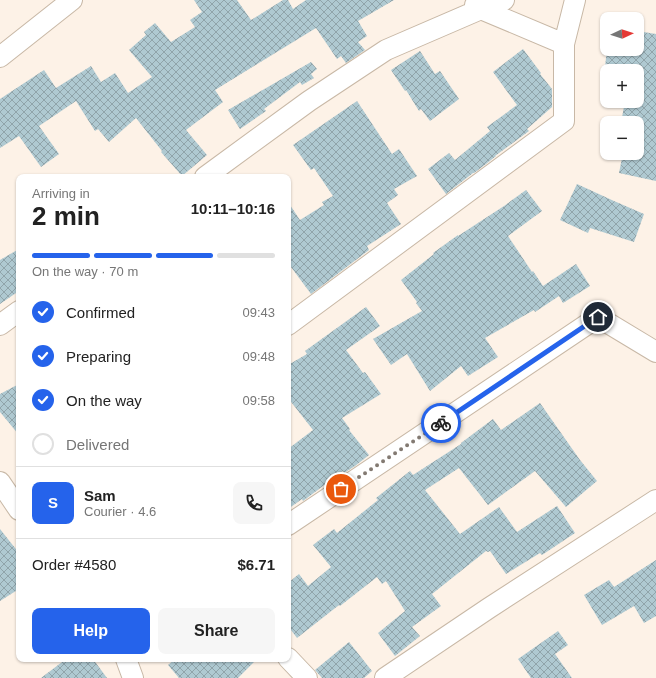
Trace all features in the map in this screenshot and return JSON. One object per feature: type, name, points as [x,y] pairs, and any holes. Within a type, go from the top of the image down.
[{"type":"street","points":[[0,58],[72,0]]},
{"type":"street","points":[[209,174],[386,50],[474,4],[504,0]]},
{"type":"street","points":[[291,324],[564,121],[564,44],[575,0]]},
{"type":"street","points":[[474,4],[564,44]]},
{"type":"street","points":[[0,325],[16,314]]},
{"type":"street","points":[[291,523],[598,317],[656,352]]},
{"type":"street","points":[[0,482],[16,506]]},
{"type":"street","points":[[385,678],[489,608],[656,500]]},
{"type":"street","points":[[291,661],[307,678]]},
{"type":"street","points":[[127,662],[133,678]]},
{"type":"building","points":[[194,0],[237,0],[251,20],[283,0],[288,0],[293,9],[306,0],[394,0],[358,21],[367,36],[358,42],[365,50],[346,63],[341,56],[337,59],[316,28],[215,90],[223,102],[186,130],[207,155],[184,174],[180,174],[161,152],[162,151],[136,118],[109,142],[98,129],[95,131],[76,101],[39,126],[59,154],[41,167],[19,136],[0,148],[0,99],[44,70],[56,88],[91,66],[101,82],[115,73],[128,93],[152,77],[129,50],[146,35],[144,32],[155,23],[171,42],[195,27],[190,20],[202,12]]},
{"type":"building","points":[[644,32],[656,34],[656,181],[619,173],[622,160],[644,160],[644,116],[622,116],[624,108],[644,108],[644,64],[605,64],[606,56],[644,56]]},
{"type":"building","points":[[523,49],[552,89],[552,107],[527,129],[529,131],[446,194],[428,169],[449,153],[455,160],[490,131],[487,127],[517,105],[493,72]]},
{"type":"building","points":[[420,51],[435,74],[440,71],[459,99],[430,121],[421,109],[419,111],[391,70]]},
{"type":"building","points":[[311,62],[317,69],[311,74],[314,78],[302,85],[300,82],[264,109],[266,111],[240,129],[228,110]]},
{"type":"building","points":[[357,101],[392,154],[399,149],[417,176],[394,189],[398,195],[387,203],[401,224],[367,246],[369,250],[311,294],[291,267],[291,206],[300,220],[324,205],[322,202],[333,196],[314,168],[311,170],[293,145]]},
{"type":"building","points":[[577,184],[644,214],[634,242],[590,228],[588,233],[560,220]]},
{"type":"building","points":[[526,190],[542,211],[508,236],[532,272],[533,271],[543,286],[576,264],[590,286],[563,303],[559,296],[535,312],[534,310],[485,338],[498,357],[468,376],[461,366],[430,391],[407,354],[391,365],[373,339],[422,311],[401,280],[434,254],[433,253],[458,235],[504,206]]},
{"type":"building","points":[[16,251],[16,293],[0,304],[0,260]]},
{"type":"building","points":[[366,307],[380,326],[346,350],[381,394],[342,418],[350,429],[349,430],[369,455],[344,473],[343,471],[303,501],[302,499],[291,507],[291,447],[313,430],[291,402],[291,363],[307,354],[305,351]]},
{"type":"building","points":[[16,386],[16,431],[0,412],[0,394]]},
{"type":"building","points":[[540,403],[580,460],[597,481],[566,507],[535,471],[488,505],[459,468],[425,490],[460,534],[499,507],[517,532],[557,506],[575,533],[542,555],[540,553],[506,574],[490,551],[486,551],[432,594],[441,606],[412,627],[420,636],[395,656],[378,633],[405,611],[386,581],[382,584],[377,577],[297,638],[291,630],[291,581],[299,574],[308,586],[331,567],[313,545],[334,529],[337,533],[378,500],[376,498],[410,471],[413,475],[461,444],[493,419],[501,430]]},
{"type":"building","points":[[0,529],[16,549],[16,591],[0,601]]},
{"type":"building","points":[[656,560],[656,616],[644,623],[634,606],[602,625],[584,595],[609,580],[614,587]]},
{"type":"building","points":[[558,631],[568,645],[555,654],[572,678],[531,678],[518,659]]},
{"type":"building","points":[[349,642],[372,671],[364,678],[322,678],[315,670]]},
{"type":"building","points":[[62,662],[95,662],[107,678],[41,678]]},
{"type":"building","points":[[172,662],[254,662],[238,678],[179,678],[168,665]]},
{"type":"way so far","points":[[341,489],[441,423]]},
{"type":"route","points":[[441,423],[598,317]]}]
